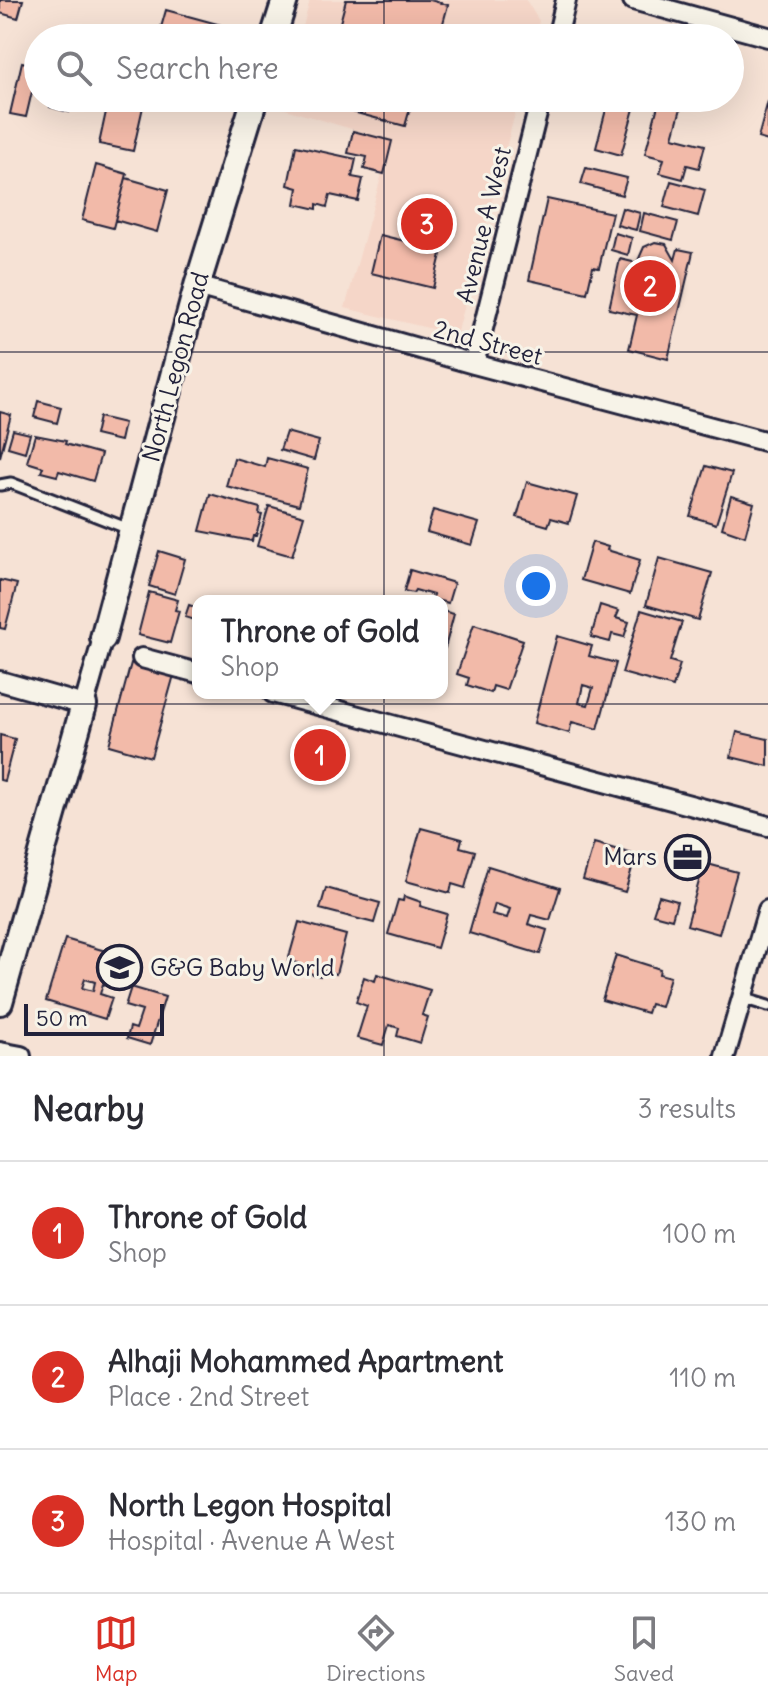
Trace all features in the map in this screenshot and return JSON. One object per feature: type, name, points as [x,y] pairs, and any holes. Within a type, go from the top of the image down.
[{"type":"street","points":[[277,24],[285,0]]},
{"type":"street","points":[[560,24],[566,0]]},
{"type":"street","points":[[633,0],[721,24]]},
{"type":"street","points":[[744,30],[768,37]]},
{"type":"street","name":"North Legon Road","points":[[103,638],[197,286],[251,112]]},
{"type":"street","name":"Avenue A West","points":[[474,364],[537,112]]},
{"type":"street","name":"2nd Street","points":[[197,286],[768,442]]},
{"type":"street","points":[[0,1002],[103,638]]},
{"type":"street","points":[[142,658],[192,671]]},
{"type":"street","points":[[0,681],[84,705]]},
{"type":"street","points":[[295,699],[768,826]]},
{"type":"street","points":[[725,1056],[768,910]]},
{"type":"street","points":[[0,1052],[21,1056]]},
{"type":"lane","points":[[0,485],[11,483],[132,530]]},
{"type":"lane","points":[[742,998],[768,1006]]},
{"type":"shaded area","points":[[310,0],[526,0],[539,21],[538,24],[304,24]]},
{"type":"shaded area","points":[[295,112],[515,112],[457,335],[345,308],[391,141]]},
{"type":"building","points":[[0,0],[23,0],[18,18],[0,13]]},
{"type":"building","points":[[346,0],[430,0],[448,5],[443,24],[340,24]]},
{"type":"building","points":[[166,10],[217,24],[162,24]]},
{"type":"building","points":[[22,62],[24,62],[26,117],[10,114]]},
{"type":"building","points":[[768,101],[768,141],[758,138]]},
{"type":"building","points":[[106,112],[142,112],[133,151],[99,144]]},
{"type":"building","points":[[353,112],[409,112],[405,126]]},
{"type":"building","points":[[605,112],[633,112],[621,155],[596,148]]},
{"type":"building","points":[[656,112],[680,112],[673,137],[705,145],[699,168],[687,165],[683,179],[660,173],[664,159],[645,154]]},
{"type":"building","points":[[353,131],[392,141],[384,174],[364,169],[367,157],[348,153]]},
{"type":"building","points":[[296,146],[356,159],[352,177],[363,179],[358,201],[330,195],[327,207],[317,204],[317,209],[295,204],[298,188],[288,185]]},
{"type":"building","points":[[96,165],[127,174],[113,228],[82,220]]},
{"type":"building","points":[[586,168],[627,178],[622,195],[581,184]]},
{"type":"building","points":[[126,178],[168,190],[157,232],[115,220]]},
{"type":"building","points":[[671,181],[705,190],[698,216],[664,207]]},
{"type":"building","points":[[547,199],[612,213],[599,268],[593,267],[587,293],[529,280]]},
{"type":"building","points":[[622,208],[640,213],[636,230],[617,225]]},
{"type":"building","points":[[644,213],[678,222],[673,240],[640,231]]},
{"type":"building","points":[[615,233],[632,238],[628,255],[611,250]]},
{"type":"building","points":[[380,235],[442,250],[433,288],[371,273]]},
{"type":"building","points":[[655,242],[666,244],[675,260],[678,249],[693,252],[668,359],[629,349],[637,315],[609,309],[620,259],[637,263],[644,247]]},
{"type":"building","points":[[38,401],[61,407],[57,423],[34,417]]},
{"type":"building","points":[[0,412],[11,415],[0,457]]},
{"type":"building","points":[[99,417],[124,423],[120,441],[95,435]]},
{"type":"building","points":[[13,430],[30,434],[25,452],[8,447]]},
{"type":"building","points":[[286,432],[319,441],[314,460],[280,450]]},
{"type":"building","points":[[35,435],[66,441],[65,444],[101,454],[93,481],[59,471],[57,476],[41,472],[43,467],[27,462]]},
{"type":"building","points":[[234,458],[265,467],[267,458],[308,469],[299,505],[226,486]]},
{"type":"building","points":[[706,466],[732,473],[716,524],[690,516]]},
{"type":"building","points":[[527,482],[577,496],[569,523],[551,518],[548,526],[517,517]]},
{"type":"building","points":[[210,494],[260,508],[259,514],[262,515],[252,541],[200,531]]},
{"type":"building","points":[[731,496],[754,503],[745,536],[722,528]]},
{"type":"building","points":[[269,506],[304,516],[292,556],[257,546]]},
{"type":"building","points":[[433,510],[479,523],[472,545],[427,532]]},
{"type":"building","points":[[592,542],[640,560],[630,594],[581,580]]},
{"type":"building","points":[[159,551],[185,559],[175,594],[149,586]]},
{"type":"building","points":[[659,558],[712,573],[698,620],[646,605]]},
{"type":"building","points":[[410,570],[454,583],[448,603],[448,595],[404,591]]},
{"type":"building","points":[[0,580],[17,584],[5,629],[0,628]]},
{"type":"building","points":[[149,592],[178,600],[175,610],[179,611],[170,643],[138,635]]},
{"type":"building","points":[[189,605],[192,606],[192,619],[185,617]]},
{"type":"building","points":[[600,605],[619,611],[616,618],[629,622],[624,637],[612,634],[610,642],[591,637]]},
{"type":"building","points":[[641,610],[682,622],[670,661],[680,664],[673,687],[622,673]]},
{"type":"building","points":[[448,612],[454,614],[448,637]]},
{"type":"building","points":[[474,624],[523,640],[506,690],[493,686],[491,693],[467,685],[469,678],[457,674]]},
{"type":"building","points":[[557,636],[592,646],[589,656],[616,663],[598,729],[572,722],[569,733],[534,723]],"holes":[[[583,685],[593,688],[588,705],[579,703]]]},
{"type":"building","points":[[131,663],[174,675],[151,757],[109,745]]},
{"type":"building","points":[[737,732],[768,739],[768,766],[731,757]]},
{"type":"building","points":[[0,735],[15,739],[4,781],[0,780]]},
{"type":"building","points":[[421,828],[462,839],[460,847],[475,851],[465,888],[452,884],[450,893],[406,881]]},
{"type":"building","points":[[594,843],[636,855],[625,892],[583,880]]},
{"type":"building","points":[[704,863],[737,872],[719,934],[687,925]]},
{"type":"building","points":[[488,866],[560,888],[550,920],[531,915],[528,924],[547,930],[540,954],[469,933]],"holes":[[[495,904],[510,909],[507,918],[492,914]]]},
{"type":"building","points":[[326,888],[380,903],[374,923],[320,909]]},
{"type":"building","points":[[404,896],[421,902],[420,906],[447,914],[437,948],[388,934],[398,900],[403,901]]},
{"type":"building","points":[[659,896],[677,901],[672,919],[653,914]]},
{"type":"building","points":[[299,922],[346,935],[336,974],[321,970],[320,976],[295,969],[297,963],[288,961]]},
{"type":"building","points":[[65,939],[129,958],[119,989],[103,984],[100,994],[112,998],[105,1019],[46,1001]]},
{"type":"building","points":[[616,955],[660,969],[659,974],[670,977],[661,1007],[650,1004],[647,1013],[602,1000]]},
{"type":"building","points":[[377,974],[430,990],[422,1015],[428,1017],[420,1043],[397,1036],[399,1028],[389,1025],[383,1045],[357,1038],[367,1006],[356,1002],[364,977],[375,981]]},
{"type":"building","points":[[85,979],[95,982],[93,991],[82,988]]},
{"type":"building","points":[[131,987],[165,997],[150,1045],[127,1038],[130,1027],[136,1029],[142,1011],[125,1006]]},
{"type":"place","name":"North Legon Hospital","points":[[427,224]]},
{"type":"place","name":"Alhaji Mohammed Apartment","points":[[650,286]]},
{"type":"place","name":"Throne of Gold","points":[[320,755]]},
{"type":"place","name":"Mars","points":[[688,857]]},
{"type":"place","name":"G&G Baby World","points":[[119,968]]}]
